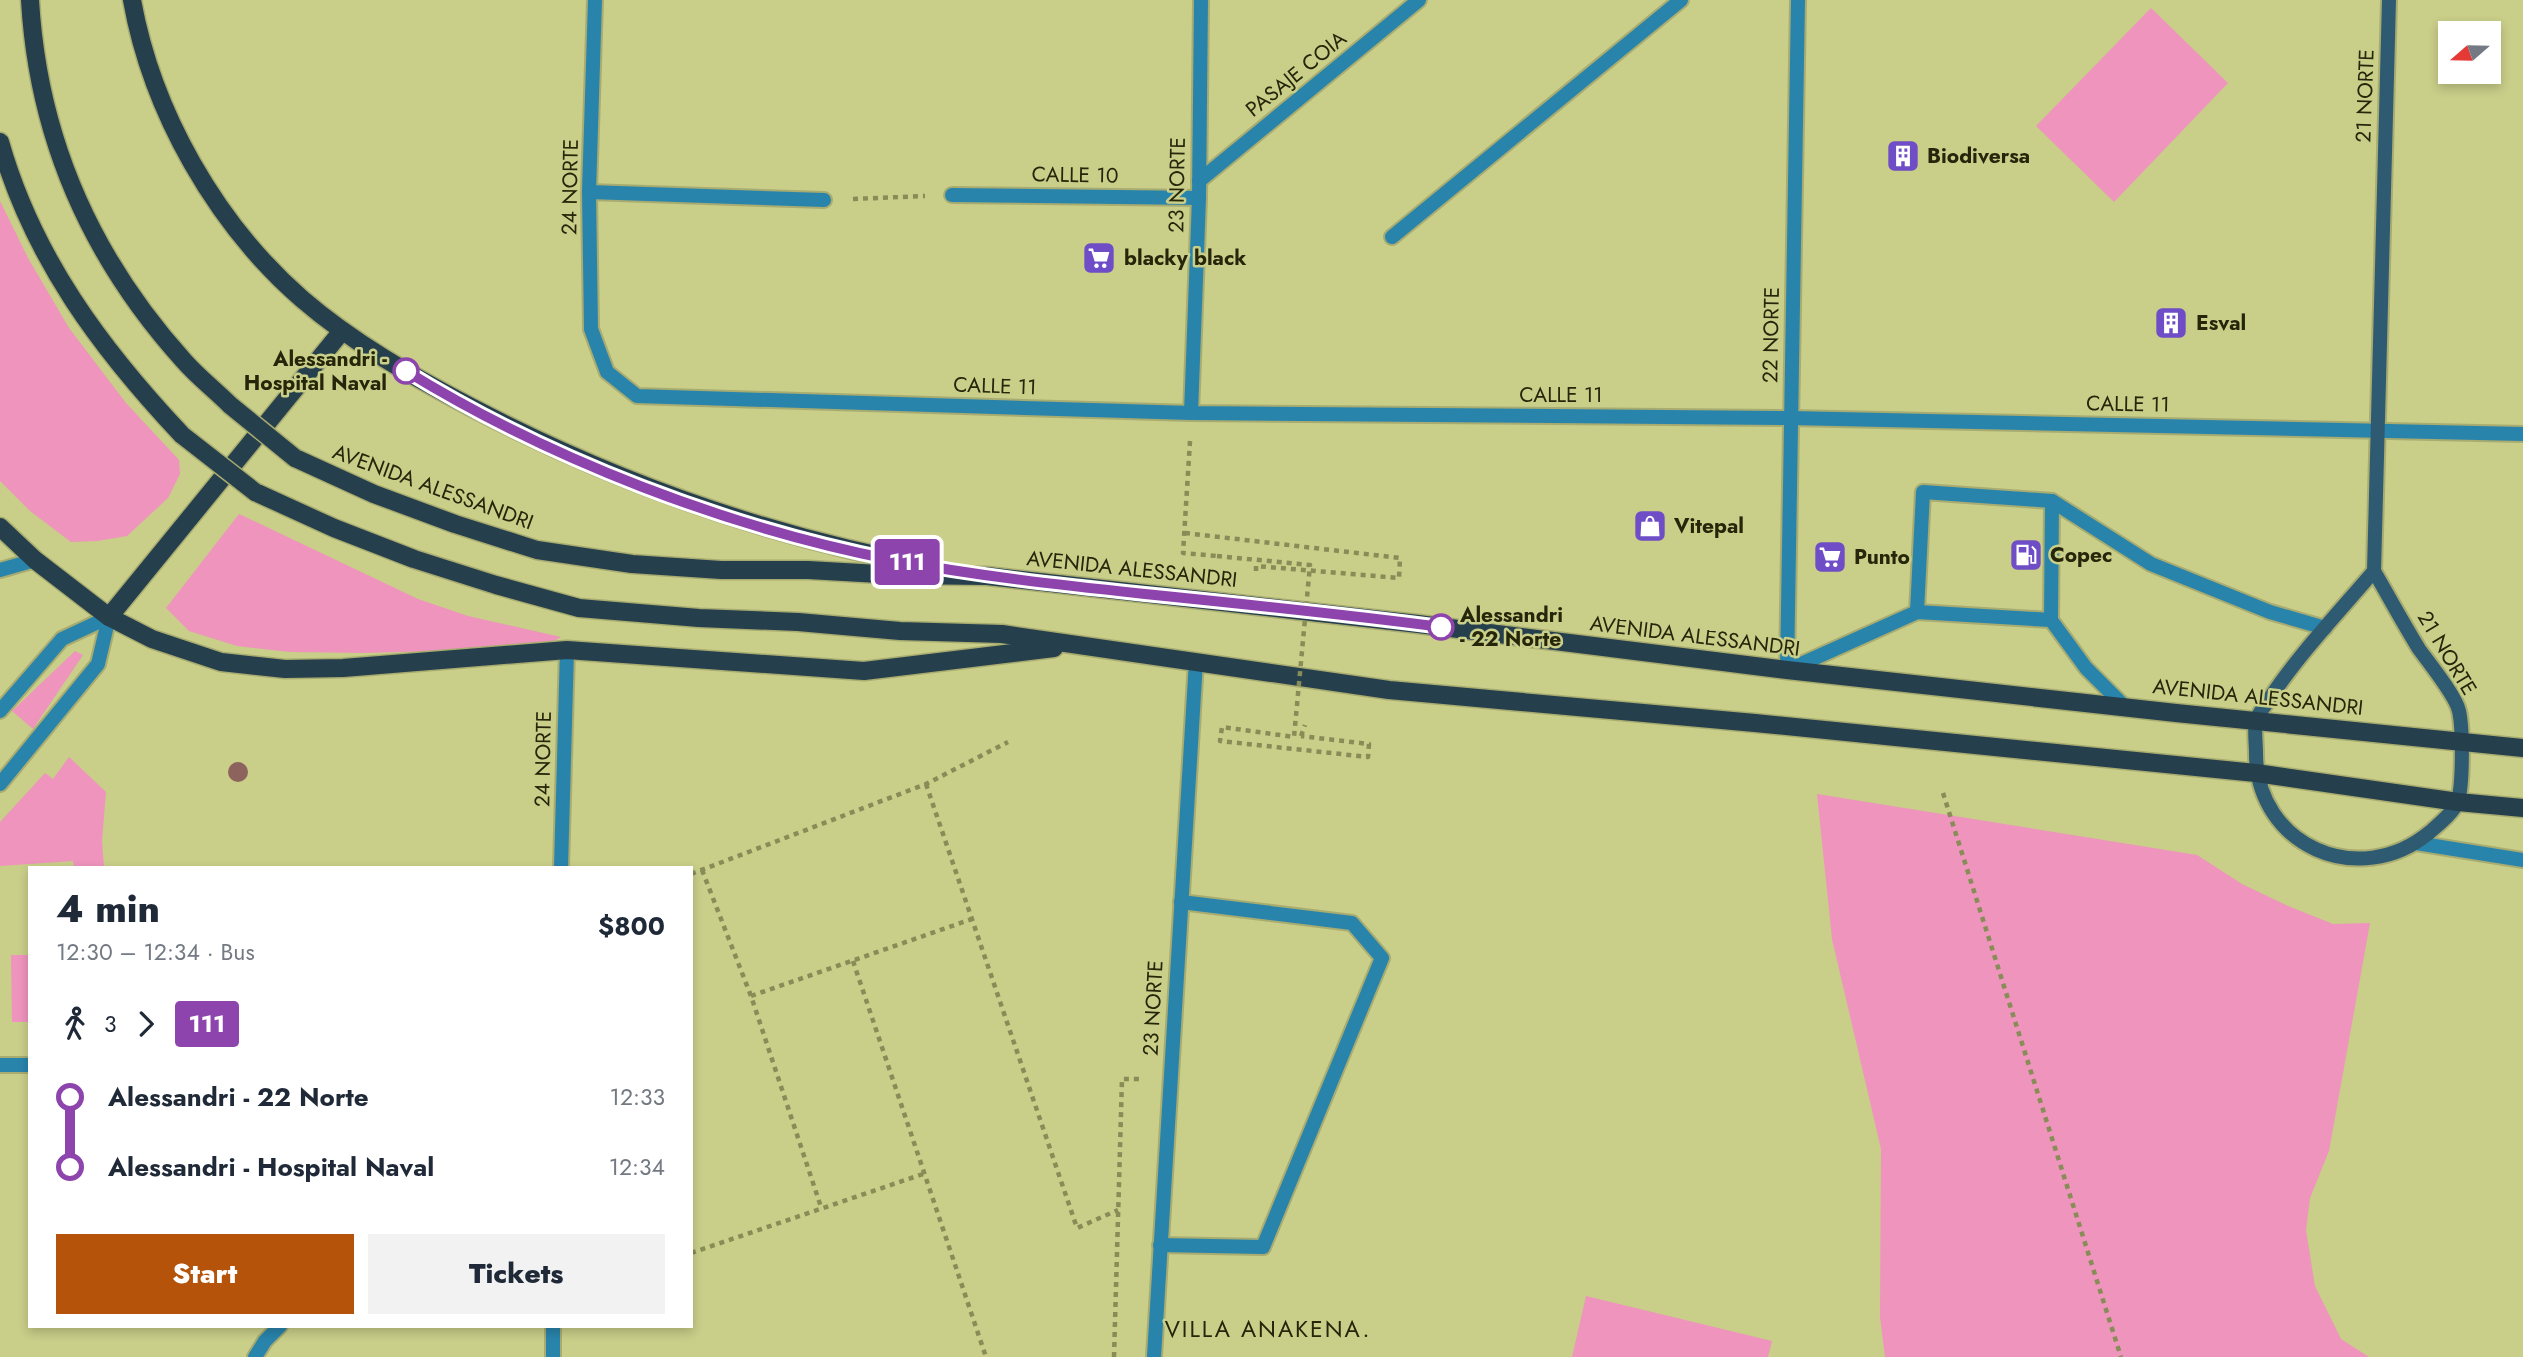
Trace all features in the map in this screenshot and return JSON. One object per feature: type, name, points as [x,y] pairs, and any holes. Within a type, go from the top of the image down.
[{"type":"main road","name":"AVENIDA ALESSANDRI","points":[[30,0],[31,28],[47,114],[84,217],[110,265],[145,316],[185,363],[230,405],[295,458],[397,503],[537,550],[632,565],[721,570],[987,576],[1432,625],[1787,670],[2523,748]]},
{"type":"main road","points":[[132,0],[150,71],[174,126],[199,173],[228,218],[262,260],[300,298],[342,331],[450,396],[517,431],[610,473],[702,507],[795,536],[891,559],[987,576]]},
{"type":"main road","points":[[0,142],[32,225],[61,282],[97,337],[137,388],[182,435],[255,492],[334,528],[414,559],[496,586],[579,608],[900,631],[1002,634],[1389,690],[2256,773],[2458,802],[2523,808]]},
{"type":"main road","points":[[109,617],[342,331]]},
{"type":"main road","points":[[0,527],[35,560],[109,617],[152,639],[221,662],[285,670],[566,650],[864,671],[1077,645]]},
{"type":"street","name":"24 NORTE","points":[[595,0],[589,192],[591,329],[607,372]]},
{"type":"street","name":"23 NORTE","points":[[1191,413],[1199,198],[1201,0]]},
{"type":"street","name":"PASAJE COIA","points":[[1199,181],[1419,0]]},
{"type":"street","points":[[1392,237],[1681,0]]},
{"type":"street","name":"22 NORTE","points":[[1787,670],[1798,0]]},
{"type":"street","name":"21 NORTE","points":[[2389,0],[2374,571],[2419,648],[2459,708],[2462,741],[2458,802]]},
{"type":"street","points":[[589,192],[824,200]]},
{"type":"street","name":"CALLE 10","points":[[952,195],[1199,198]]},
{"type":"street","name":"CALLE 11","points":[[607,372],[637,396],[1191,413],[1791,418],[2523,433]]},
{"type":"street","points":[[1917,612],[1923,492],[2052,500],[2151,564],[2270,612],[2325,628]]},
{"type":"street","points":[[2052,500],[2051,620],[2086,668],[2124,706]]},
{"type":"street","points":[[0,570],[35,560]]},
{"type":"street","points":[[2374,571],[2277,688],[2256,720],[2256,773],[2267,803],[2298,841],[2320,853],[2354,860],[2386,856],[2416,843],[2442,822],[2458,802]]},
{"type":"street","points":[[1787,670],[1917,612],[2051,620]]},
{"type":"street","points":[[0,711],[62,639],[109,617]]},
{"type":"street","points":[[0,784],[98,664],[109,617]]},
{"type":"street","name":"24 NORTE","points":[[561,866],[566,650]]},
{"type":"street","name":"23 NORTE","points":[[1154,1357],[1196,661]]},
{"type":"street","points":[[2416,843],[2523,860]]},
{"type":"street","points":[[1160,1245],[1263,1247],[1382,958],[1352,923],[1181,901]]},
{"type":"street","points":[[0,1065],[28,1065]]},
{"type":"street","points":[[254,1357],[278,1328]]},
{"type":"street","points":[[553,1357],[554,1328]]},
{"type":"path","points":[[824,200],[952,195]]},
{"type":"path","points":[[1191,413],[1183,553],[1310,565],[1294,737],[1222,727],[1220,741],[1368,757],[1369,744],[1301,736],[1306,725]]},
{"type":"path","points":[[1185,533],[1401,558],[1399,578],[1256,566],[1254,606]]},
{"type":"path","points":[[693,873],[926,784],[1008,742]]},
{"type":"path","points":[[926,784],[1077,1228],[1118,1210]]},
{"type":"path","points":[[1943,793],[2121,1357]]},
{"type":"path","points":[[702,870],[751,996],[821,1207]]},
{"type":"path","points":[[751,996],[972,919]]},
{"type":"path","points":[[853,961],[986,1357]]},
{"type":"path","points":[[1114,1357],[1122,1080],[1170,1077]]},
{"type":"path","points":[[693,1252],[923,1174]]},
{"type":"shaded area","points":[[2151,8],[2228,83],[2114,202],[2036,126]]},
{"type":"shaded area","points":[[0,201],[28,258],[69,328],[126,403],[179,460],[180,474],[168,498],[127,536],[71,542],[30,511],[0,481]]},
{"type":"shaded area","points":[[239,514],[418,599],[468,616],[561,637],[541,648],[365,653],[290,652],[237,646],[189,631],[166,608]]},
{"type":"shaded area","points":[[75,651],[83,655],[33,729],[12,711]]},
{"type":"shaded area","points":[[69,757],[106,792],[102,841],[104,866],[74,866],[73,861],[0,866],[0,822],[45,773],[53,779]]},
{"type":"shaded area","points":[[1817,794],[2197,855],[2242,884],[2333,924],[2370,923],[2329,1151],[2310,1198],[2306,1230],[2315,1286],[2341,1339],[2369,1357],[1885,1357],[1880,1317],[1881,1149],[1832,939]]},
{"type":"shaded area","points":[[11,955],[28,955],[28,1022],[12,1022]]},
{"type":"shaded area","points":[[1586,1296],[1772,1341],[1768,1357],[1572,1357]]},
{"type":"bus line","name":"111","points":[[406,371],[517,431],[610,473],[702,507],[795,536],[891,559],[987,576],[1441,627]]},
{"type":"place","name":"Biodiversa","points":[[1903,156]]},
{"type":"place","name":"blacky black","points":[[1099,258]]},
{"type":"place","name":"Esval","points":[[2171,323]]},
{"type":"place","name":"Alessandri - Hospital Naval","points":[[406,371]]},
{"type":"place","name":"Vitepal","points":[[1650,526]]},
{"type":"place","name":"Copec","points":[[2026,555]]},
{"type":"place","name":"Punto","points":[[1830,557]]},
{"type":"place","name":"Alessandri - 22 Norte","points":[[1441,627]]},
{"type":"district","name":"VILLA ANAKENA.","points":[[1268,1329]]}]
